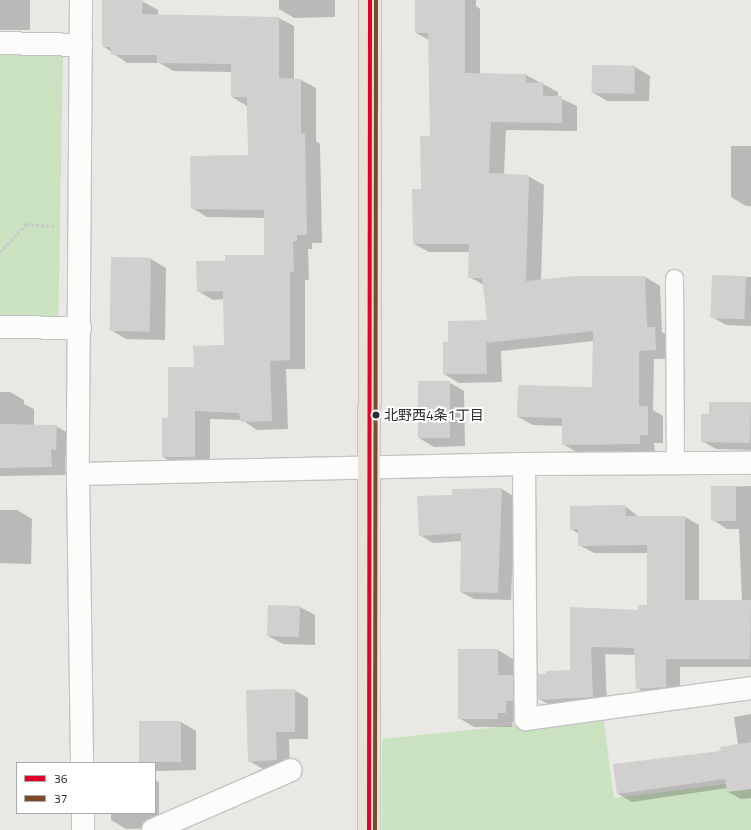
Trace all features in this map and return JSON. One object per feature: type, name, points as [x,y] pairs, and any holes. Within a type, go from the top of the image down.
[{"type":"main road","points":[[370,0],[370,830]]},
{"type":"street","points":[[81,0],[78,474],[82,762]]},
{"type":"street","points":[[0,43],[81,45]]},
{"type":"street","points":[[0,327],[80,328]]},
{"type":"street","points":[[78,474],[524,464],[751,463]]},
{"type":"street","points":[[524,464],[526,719],[751,688]]},
{"type":"street","points":[[153,830],[291,770]]},
{"type":"street","points":[[83,814],[83,830]]},
{"type":"lane","points":[[674,278],[675,463]]},
{"type":"path","points":[[0,252],[26,224],[80,225]]},
{"type":"green space","points":[[0,53],[63,54],[58,317],[0,316]]},
{"type":"green space","points":[[603,716],[614,798],[751,781],[751,830],[382,830],[382,739]]},
{"type":"building","points":[[102,0],[143,0],[142,14],[279,17],[279,78],[301,79],[301,134],[305,134],[307,235],[297,235],[297,241],[293,241],[294,272],[290,272],[290,360],[270,361],[272,421],[241,422],[239,413],[195,411],[195,457],[162,457],[162,418],[168,418],[168,367],[194,367],[193,346],[224,345],[223,291],[197,292],[196,261],[225,261],[225,255],[264,255],[264,210],[191,209],[190,156],[248,155],[247,97],[231,97],[231,64],[157,63],[157,55],[111,55],[111,47],[102,47]]},
{"type":"building","points":[[415,0],[465,0],[465,73],[526,74],[526,83],[543,82],[543,96],[562,96],[562,123],[491,122],[489,173],[529,175],[526,281],[575,276],[645,276],[647,327],[655,327],[656,350],[639,351],[639,406],[648,406],[648,435],[640,435],[640,444],[562,445],[562,418],[517,417],[518,385],[592,387],[593,331],[486,343],[487,374],[443,374],[443,342],[448,342],[448,321],[487,320],[482,278],[468,278],[469,244],[413,244],[412,189],[421,189],[420,136],[430,136],[428,33],[415,33]]},
{"type":"building","points":[[592,65],[635,66],[635,94],[592,93]]},
{"type":"building","points":[[111,257],[151,258],[150,332],[110,331]]},
{"type":"building","points":[[712,275],[746,276],[744,319],[710,318]]},
{"type":"building","points":[[418,381],[450,381],[450,438],[418,438]]},
{"type":"building","points":[[709,402],[751,402],[750,443],[701,442],[701,414],[709,414]]},
{"type":"building","points":[[0,424],[57,425],[56,450],[51,450],[52,467],[0,468]]},
{"type":"building","points":[[711,486],[736,486],[736,521],[711,521]]},
{"type":"building","points":[[502,488],[498,593],[460,592],[461,533],[419,536],[417,496],[452,495],[452,489]]},
{"type":"building","points":[[625,505],[626,516],[685,516],[685,600],[751,600],[750,659],[666,659],[666,687],[636,689],[634,648],[591,647],[593,697],[538,700],[538,674],[546,674],[546,671],[570,670],[570,607],[638,610],[638,605],[647,605],[647,545],[578,546],[578,529],[570,530],[570,506]]},
{"type":"building","points":[[268,605],[300,606],[299,637],[267,636]]},
{"type":"building","points":[[458,649],[498,649],[498,675],[513,675],[513,701],[506,701],[506,713],[498,713],[498,719],[458,719]]},
{"type":"building","points":[[295,689],[295,732],[276,732],[277,760],[248,762],[246,690]]},
{"type":"building","points":[[139,721],[181,721],[181,762],[139,762]]},
{"type":"building","points":[[751,742],[751,789],[727,792],[725,779],[617,794],[613,764],[721,751],[720,747]]},
{"type":"transit line","name":"36","points":[[369,830],[370,0]]},
{"type":"transit line","name":"37","points":[[375,830],[376,0]]},
{"type":"place","name":"北野西4条1丁目","points":[[376,415]]}]
